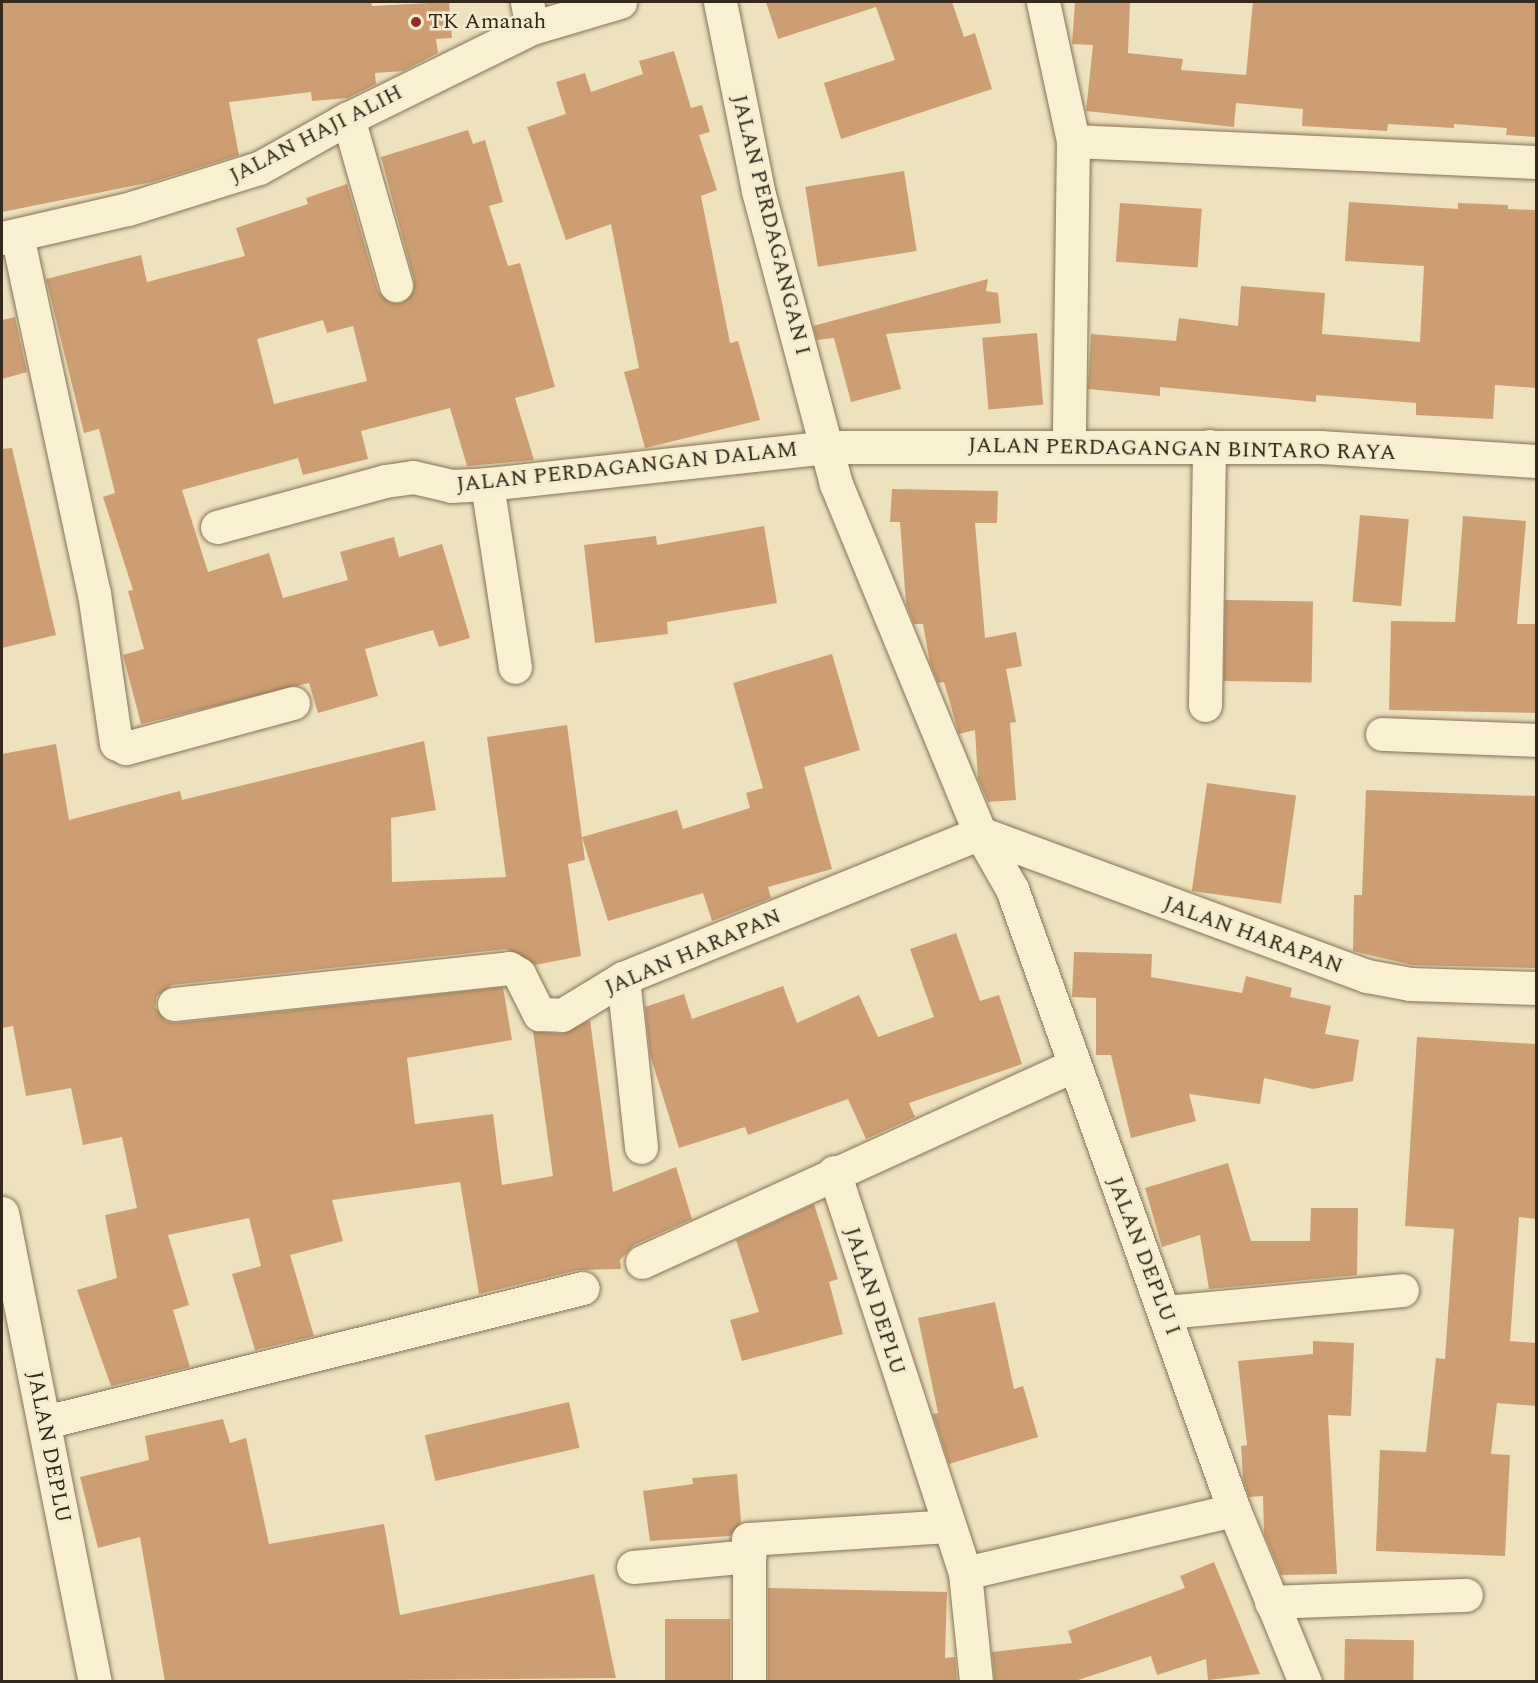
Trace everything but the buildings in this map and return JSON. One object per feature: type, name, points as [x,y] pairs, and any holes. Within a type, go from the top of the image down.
[{"type":"street","name":"JALAN HAJI ALIH","points":[[9,236],[223,182],[259,168],[530,15],[620,2]]},
{"type":"street","name":"JALAN PERDAGANGAN I","points":[[720,2],[758,191],[827,447]]},
{"type":"street","points":[[1043,2],[1073,141],[1069,445]]},
{"type":"street","points":[[348,118],[396,285]]},
{"type":"street","points":[[1073,141],[1536,162]]},
{"type":"street","points":[[9,236],[94,593],[116,744],[126,748],[293,703]]},
{"type":"street","name":"JALAN PERDAGANGAN BINTARO RAYA","points":[[827,447],[1069,445],[1320,447],[1536,461]]},
{"type":"street","points":[[1205,705],[1209,446]]},
{"type":"street","name":"JALAN PERDAGANGAN DALAM","points":[[217,527],[386,481],[413,477],[451,486],[487,484],[827,447]]},
{"type":"street","points":[[827,447],[836,484],[980,833]]},
{"type":"street","points":[[487,484],[515,667]]},
{"type":"street","points":[[1382,734],[1536,740]]},
{"type":"street","name":"JALAN HARAPAN","points":[[174,1004],[509,968],[519,974],[539,1014],[562,1015],[623,978],[980,833],[1367,976],[1410,984],[1536,988]]},
{"type":"street","name":"JALAN DEPLU I","points":[[980,833],[1012,889],[1072,1066],[1166,1312],[1234,1510],[1305,1682]]},
{"type":"street","points":[[623,978],[641,1147]]},
{"type":"street","points":[[642,1263],[834,1172],[1072,1066]]},
{"type":"street","name":"JALAN DEPLU","points":[[834,1172],[964,1573],[976,1682]]},
{"type":"street","name":"JALAN DEPLU","points":[[2,1213],[95,1682]]},
{"type":"street","points":[[45,1422],[583,1288]]},
{"type":"street","points":[[1166,1312],[1402,1290]]},
{"type":"street","points":[[964,1573],[1234,1510]]},
{"type":"street","points":[[749,1682],[748,1539],[948,1526]]},
{"type":"street","points":[[633,1567],[749,1556]]},
{"type":"street","points":[[1271,1602],[1466,1595]]},
{"type":"place","name":"TK Amanah","points":[[416,22]]}]
